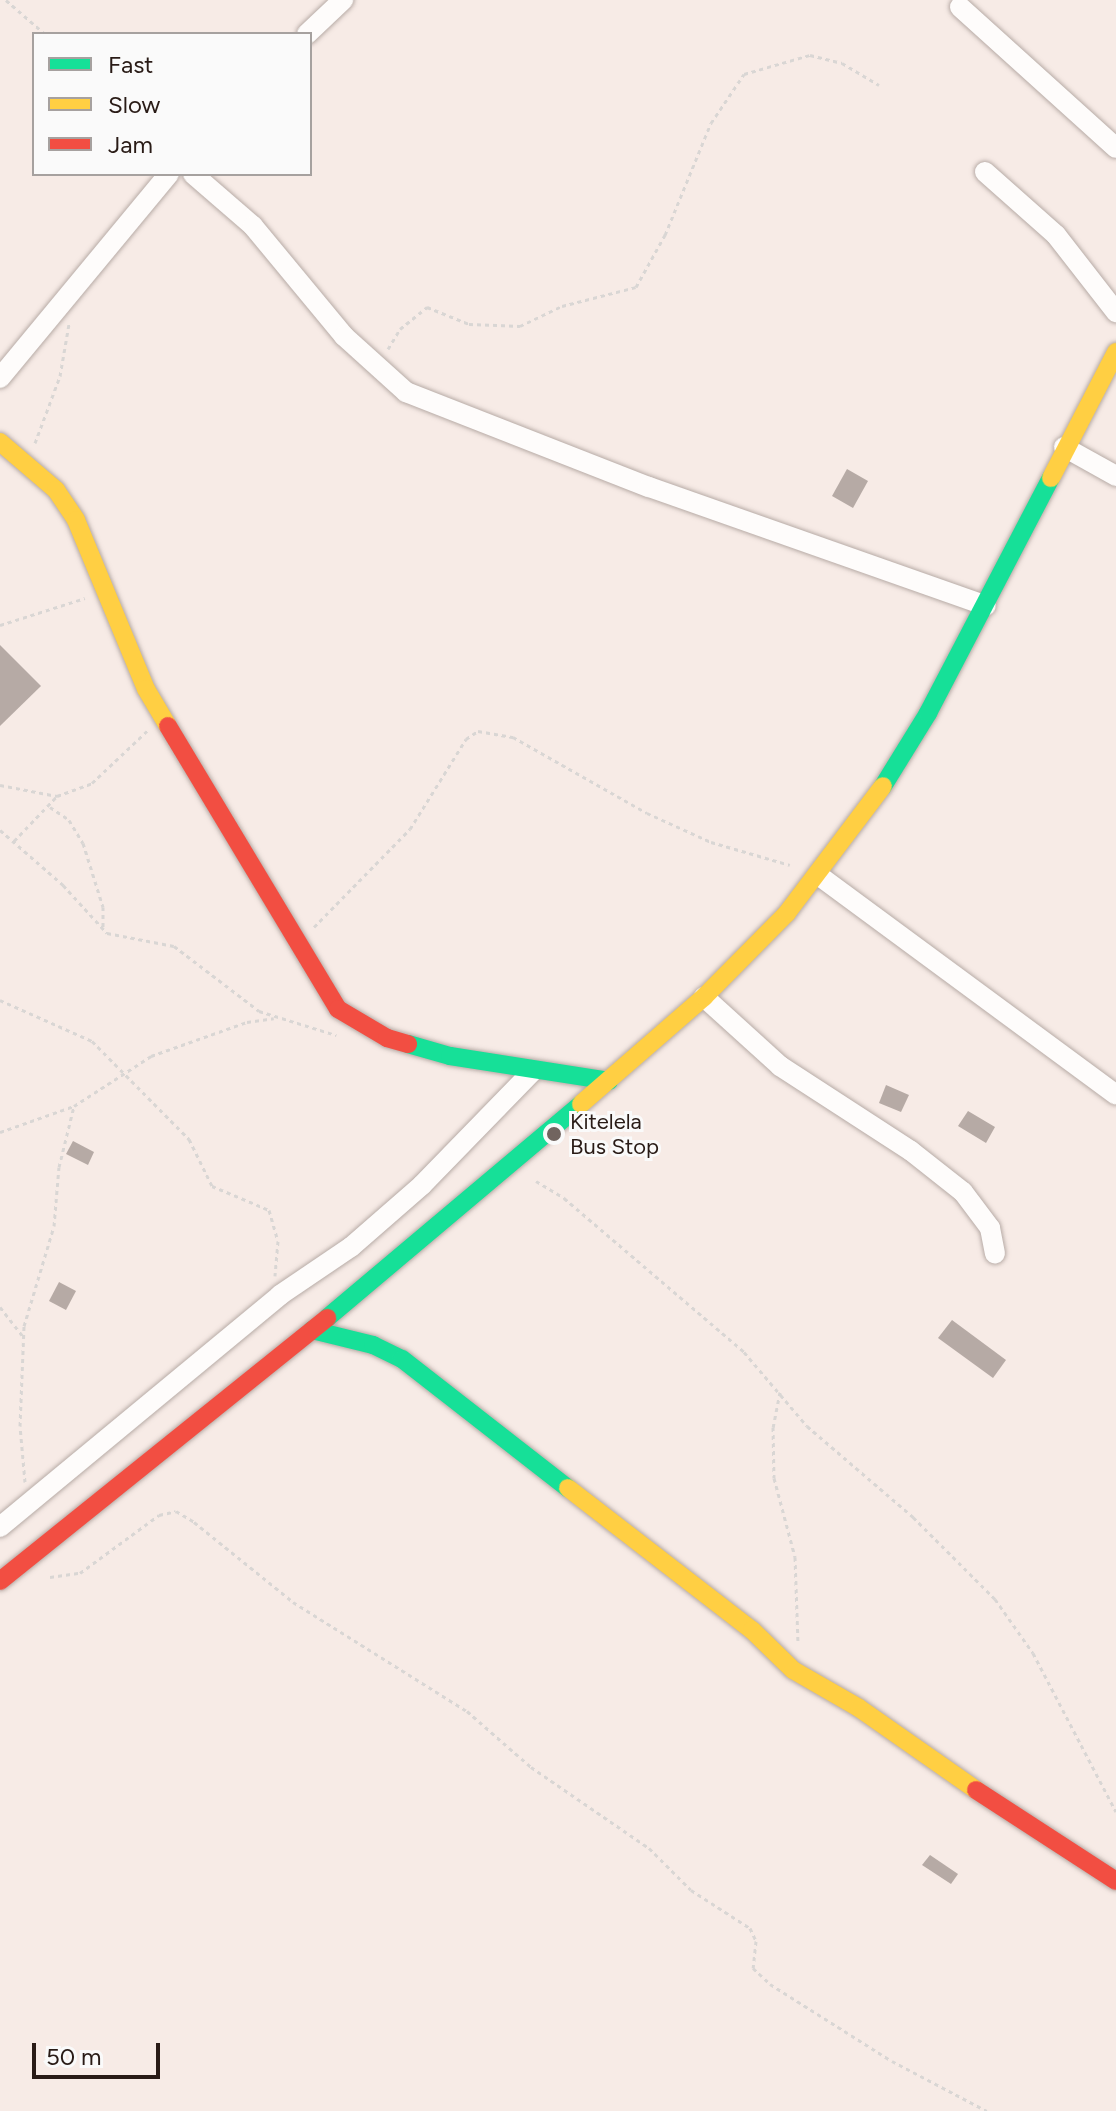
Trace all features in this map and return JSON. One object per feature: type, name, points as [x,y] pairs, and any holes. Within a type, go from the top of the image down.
[{"type":"main road","points":[[0,1581],[312,1330],[609,1081],[704,997],[818,875],[912,738],[986,606],[1064,447],[1116,352]]},
{"type":"main road","points":[[0,442],[34,471],[76,520],[162,717],[325,992],[360,1025],[450,1056],[609,1081]]},
{"type":"main road","points":[[312,1330],[373,1345],[402,1359],[752,1630],[793,1670],[859,1708],[992,1803],[1063,1842],[1116,1881]]},
{"type":"street","points":[[309,32],[343,0]]},
{"type":"street","points":[[960,7],[1116,148]]},
{"type":"street","points":[[985,172],[1056,235],[1116,312]]},
{"type":"street","points":[[0,378],[167,176]]},
{"type":"street","points":[[195,176],[253,226],[375,369],[406,392],[475,421],[986,606]]},
{"type":"street","points":[[1064,447],[1116,476]]},
{"type":"street","points":[[818,875],[1116,1095]]},
{"type":"street","points":[[704,997],[780,1066],[911,1151],[963,1192],[990,1228],[995,1254]]},
{"type":"street","points":[[2,1522],[28,1504],[274,1300],[351,1247],[422,1185],[533,1071]]},
{"type":"path","points":[[6,0],[43,32]]},
{"type":"path","points":[[375,369],[400,329],[427,307],[469,324],[520,326],[562,306],[636,287],[665,235],[715,114],[744,74],[810,55],[842,63],[879,85]]},
{"type":"path","points":[[34,471],[34,447],[66,353],[72,292]]},
{"type":"path","points":[[0,625],[52,605],[108,593]]},
{"type":"path","points":[[14,841],[57,796],[92,783],[162,717]]},
{"type":"path","points":[[298,944],[410,829],[466,739],[478,731],[513,737],[647,813],[711,842],[818,875]]},
{"type":"path","points":[[0,785],[57,796]]},
{"type":"path","points":[[49,806],[69,820],[83,843],[103,907],[103,930]]},
{"type":"path","points":[[0,830],[103,930],[184,951],[274,1018]]},
{"type":"path","points":[[0,1000],[68,1027],[92,1041],[189,1139],[212,1186],[269,1210],[278,1241],[274,1300]]},
{"type":"path","points":[[0,1132],[74,1106],[103,1082],[124,1074],[151,1056],[247,1022],[274,1018],[351,1036]]},
{"type":"path","points":[[28,1504],[20,1426],[23,1336],[32,1287],[54,1226],[59,1167],[74,1106]]},
{"type":"path","points":[[505,1170],[564,1198],[744,1352],[807,1426],[913,1517],[995,1599],[1033,1653],[1116,1812]]},
{"type":"path","points":[[0,1307],[23,1336]]},
{"type":"path","points":[[780,1392],[773,1427],[774,1478],[795,1557],[797,1646]]},
{"type":"path","points":[[47,1577],[80,1573],[159,1515],[176,1511],[293,1602],[467,1711],[531,1767],[649,1848],[691,1890],[750,1928],[756,1941],[753,1968],[770,1984],[892,2061],[987,2111]]},
{"type":"building","points":[[847,469],[868,481],[853,508],[832,496]]},
{"type":"building","points":[[0,645],[41,686],[0,726]]},
{"type":"building","points":[[886,1085],[909,1095],[901,1112],[879,1103]]},
{"type":"building","points":[[968,1111],[995,1127],[986,1143],[958,1126]]},
{"type":"building","points":[[73,1141],[94,1152],[88,1165],[66,1154]]},
{"type":"building","points":[[59,1282],[76,1291],[66,1310],[49,1301]]},
{"type":"building","points":[[952,1320],[1006,1360],[993,1378],[938,1338]]},
{"type":"building","points":[[930,1855],[958,1874],[951,1884],[922,1865]]},
{"type":"traffic: fast","points":[[883,786],[928,713],[1051,478]]},
{"type":"traffic: fast","points":[[408,1044],[450,1056],[609,1081]]},
{"type":"traffic: fast","points":[[327,1318],[581,1104]]},
{"type":"traffic: fast","points":[[312,1330],[373,1345],[402,1359],[568,1488]]},
{"type":"traffic: slow","points":[[1051,478],[1116,352]]},
{"type":"traffic: slow","points":[[0,442],[56,490],[76,520],[146,689],[168,726]]},
{"type":"traffic: slow","points":[[581,1104],[704,997],[787,913],[883,786]]},
{"type":"traffic: slow","points":[[568,1488],[752,1630],[793,1670],[859,1708],[976,1790]]},
{"type":"traffic: jam","points":[[168,726],[338,1009],[387,1038],[408,1044]]},
{"type":"traffic: jam","points":[[0,1581],[327,1318]]},
{"type":"traffic: jam","points":[[976,1790],[1116,1881]]},
{"type":"place","name":"Kitelela Bus Stop","points":[[554,1134]]}]
